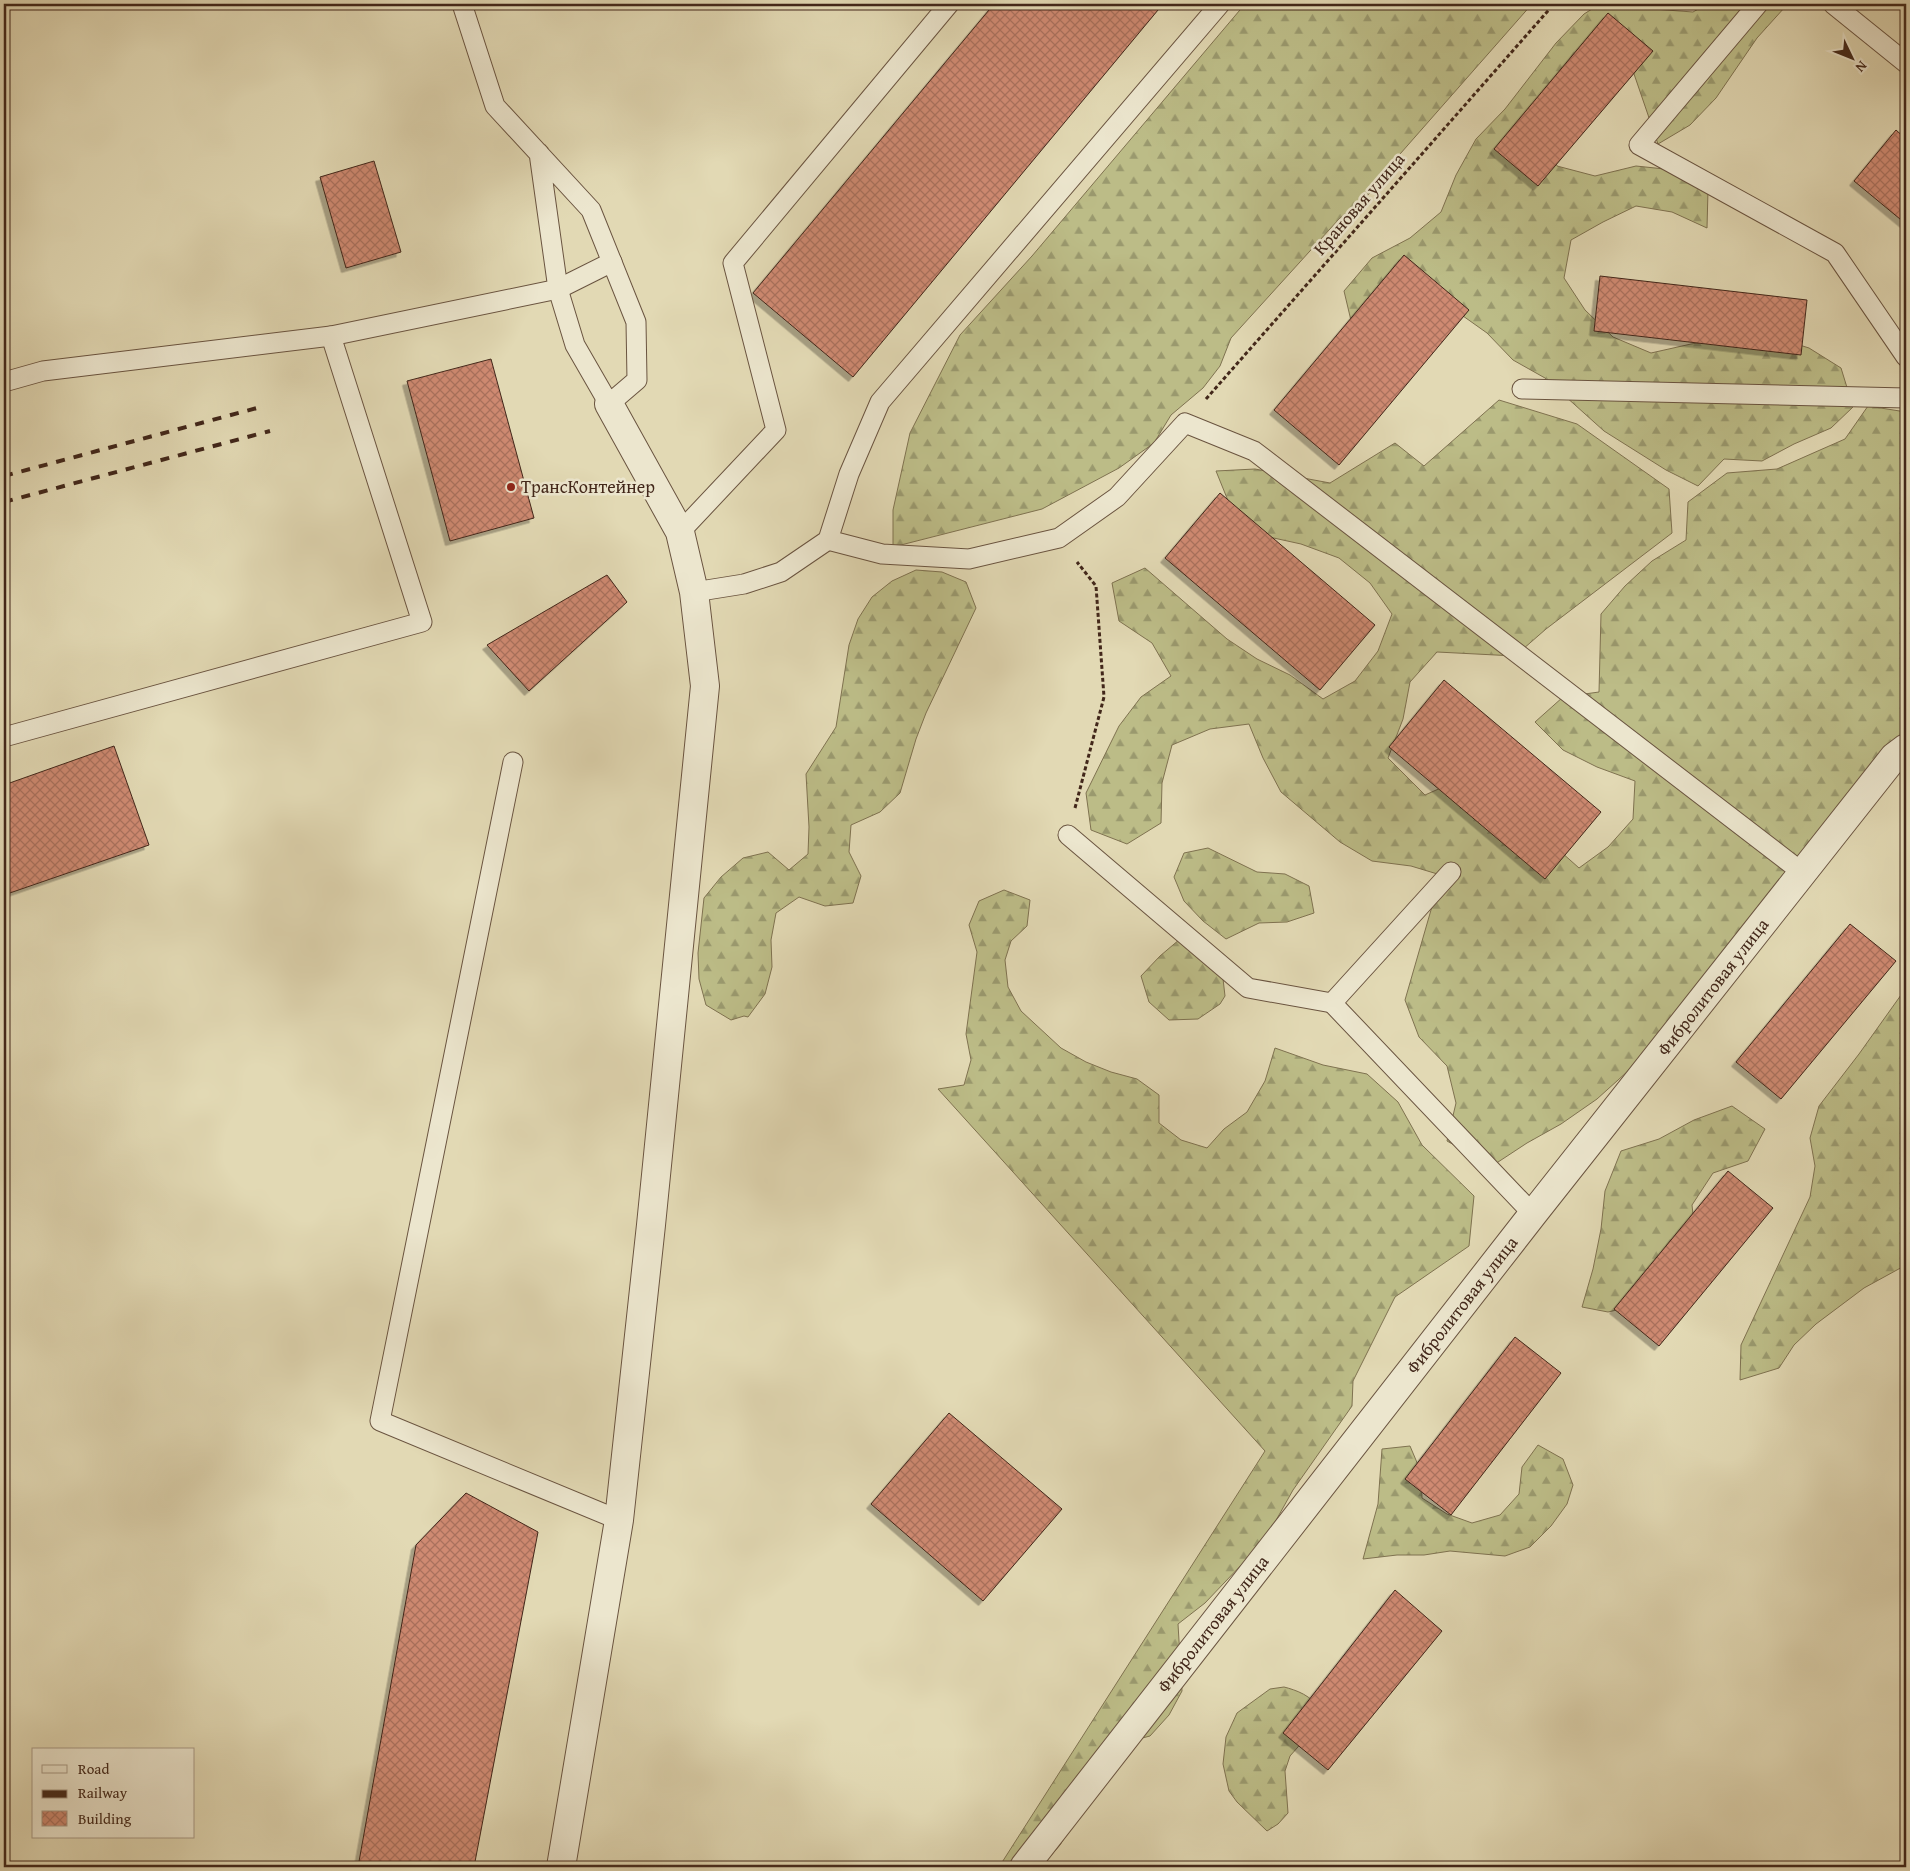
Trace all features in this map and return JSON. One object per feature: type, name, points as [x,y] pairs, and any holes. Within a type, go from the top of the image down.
[{"type":"street","points":[[561,1867],[619,1520],[651,1225],[705,686],[694,592],[680,532],[609,404]]},
{"type":"street","name":"Фибролитовая улица","points":[[1024,1867],[1533,1214],[1894,757],[1906,748]]},
{"type":"lane","points":[[462,4],[495,106],[591,210],[636,322],[637,380],[609,404],[575,345],[558,289],[538,153]]},
{"type":"lane","points":[[680,532],[776,430],[733,263],[949,4]]},
{"type":"lane","points":[[694,592],[744,584],[781,572],[828,540],[849,474],[880,402],[1220,4]]},
{"type":"lane","points":[[1758,4],[1639,145],[1835,253],[1906,357]]},
{"type":"lane","points":[[1833,4],[1906,63]]},
{"type":"lane","points":[[4,382],[43,371],[331,336],[558,289],[612,262]]},
{"type":"lane","points":[[4,736],[422,622],[331,336]]},
{"type":"lane","points":[[1522,389],[1906,398]]},
{"type":"lane","points":[[828,540],[882,554],[969,559],[1059,538],[1117,497],[1185,423],[1254,451],[1803,873]]},
{"type":"lane","points":[[513,762],[380,1421],[619,1520]]},
{"type":"lane","points":[[1068,835],[1248,988],[1332,1003],[1533,1214]]},
{"type":"lane","points":[[1332,1003],[1451,872]]},
{"type":"path","name":"Крановая улица","points":[[1185,423],[1554,4]]},
{"type":"path","points":[[1059,538],[1096,586],[1104,696],[1068,835]]},
{"type":"green space","points":[[1245,4],[1532,4],[1393,162],[1370,193],[1339,219],[1231,338],[1220,366],[1203,388],[1171,415],[1154,443],[1119,468],[1042,509],[893,547],[893,510],[910,433],[960,335],[1032,256]]},
{"type":"green space","points":[[1600,4],[1642,4],[1653,9],[1693,12],[1707,4],[1786,4],[1757,38],[1716,98],[1690,125],[1658,144],[1633,71],[1545,130],[1557,166],[1595,176],[1636,166],[1674,170],[1708,190],[1707,228],[1672,212],[1636,206],[1571,240],[1564,278],[1585,310],[1613,337],[1651,353],[1691,344],[1732,338],[1771,336],[1809,348],[1841,368],[1853,407],[1831,428],[1794,444],[1762,461],[1724,459],[1698,486],[1666,470],[1604,431],[1545,378],[1513,360],[1487,333],[1456,311],[1353,329],[1344,291],[1372,258],[1410,238],[1441,212],[1456,175],[1476,139],[1505,109],[1556,43],[1584,14]]},
{"type":"green space","points":[[1499,400],[1577,424],[1669,489],[1672,533],[1546,629],[1515,656],[1437,652],[1410,682],[1403,719],[1388,758],[1425,795],[1461,779],[1551,843],[1579,868],[1608,847],[1633,819],[1635,781],[1597,767],[1563,750],[1535,722],[1563,697],[1599,692],[1601,614],[1625,586],[1652,561],[1686,540],[1688,502],[1727,473],[1777,469],[1845,439],[1868,406],[1906,412],[1906,756],[1688,1006],[1628,1071],[1597,1099],[1561,1124],[1492,1166],[1447,1141],[1456,1103],[1447,1066],[1419,1037],[1405,1000],[1431,910],[1444,876],[1411,866],[1372,861],[1340,842],[1281,792],[1263,758],[1249,724],[1210,729],[1172,745],[1162,783],[1161,823],[1127,844],[1091,830],[1086,793],[1119,726],[1141,697],[1171,676],[1152,643],[1119,621],[1112,583],[1145,568],[1227,639],[1257,659],[1290,675],[1323,699],[1355,681],[1378,651],[1392,614],[1370,583],[1339,558],[1301,544],[1260,535],[1231,508],[1216,471],[1255,469],[1330,483],[1395,443],[1424,466]]},
{"type":"green space","points":[[916,570],[942,572],[966,582],[976,608],[926,713],[900,793],[880,812],[851,825],[849,852],[861,876],[853,903],[825,906],[799,897],[776,913],[771,940],[772,967],[765,994],[748,1017],[744,1016],[731,1020],[706,1005],[699,979],[698,953],[704,898],[721,877],[743,858],[768,852],[789,870],[808,854],[809,827],[806,774],[836,727],[849,645],[858,619],[872,597],[892,581]]},
{"type":"green space","points":[[1208,848],[1257,872],[1285,874],[1309,886],[1314,913],[1287,922],[1259,923],[1226,939],[1203,921],[1184,901],[1174,877],[1184,853]]},
{"type":"green space","points":[[1004,890],[1030,900],[1027,926],[1011,941],[1005,960],[1008,987],[1021,1011],[1061,1048],[1086,1062],[1111,1072],[1137,1079],[1159,1095],[1159,1123],[1181,1140],[1207,1148],[1224,1129],[1247,1112],[1265,1081],[1275,1048],[1323,1065],[1367,1074],[1398,1102],[1422,1145],[1474,1196],[1469,1246],[1395,1297],[1353,1381],[1352,1406],[1293,1490],[1265,1540],[1205,1603],[1178,1624],[1182,1691],[1169,1715],[1150,1736],[1123,1743],[1060,1845],[1041,1867],[999,1867],[1265,1451],[938,1089],[964,1085],[971,1060],[966,1034],[977,952],[969,925],[979,901]]},
{"type":"green space","points":[[1180,939],[1222,970],[1225,996],[1220,1004],[1198,1019],[1169,1020],[1149,1002],[1141,976]]},
{"type":"green space","points":[[1906,988],[1906,1265],[1864,1288],[1816,1324],[1794,1345],[1779,1368],[1740,1380],[1741,1345],[1810,1197],[1815,1166],[1810,1138],[1819,1106]]},
{"type":"green space","points":[[1732,1106],[1765,1129],[1748,1161],[1713,1173],[1692,1205],[1696,1242],[1642,1304],[1608,1312],[1582,1307],[1593,1269],[1601,1229],[1605,1191],[1621,1151],[1659,1139],[1694,1120]]},
{"type":"green space","points":[[1538,1445],[1563,1459],[1573,1485],[1567,1504],[1551,1526],[1530,1547],[1505,1556],[1450,1551],[1424,1555],[1397,1555],[1363,1559],[1378,1504],[1382,1449],[1410,1446],[1421,1472],[1422,1498],[1447,1514],[1472,1523],[1500,1515],[1519,1494],[1522,1467]]},
{"type":"green space","points":[[1284,1687],[1299,1692],[1312,1700],[1319,1711],[1320,1722],[1290,1756],[1285,1771],[1288,1813],[1278,1824],[1267,1831],[1237,1802],[1229,1791],[1223,1764],[1226,1737],[1237,1713],[1270,1689]]},
{"type":"building","points":[[994,4],[1163,4],[853,377],[753,293]]},
{"type":"building","points":[[1608,13],[1653,51],[1538,186],[1494,149]]},
{"type":"building","points":[[1896,130],[1906,139],[1906,224],[1854,181]]},
{"type":"building","points":[[374,161],[401,252],[346,268],[320,177]]},
{"type":"building","points":[[1404,255],[1469,310],[1339,465],[1274,410]]},
{"type":"building","points":[[1600,276],[1807,300],[1801,355],[1594,331]]},
{"type":"building","points":[[491,359],[534,518],[450,541],[407,381]]},
{"type":"building","points":[[1220,493],[1375,625],[1320,690],[1165,558]]},
{"type":"building","points":[[607,575],[627,602],[529,691],[487,645]]},
{"type":"building","points":[[1444,680],[1601,812],[1545,879],[1389,747]]},
{"type":"building","points":[[114,746],[149,845],[4,895],[4,785]]},
{"type":"building","points":[[1850,924],[1896,961],[1781,1099],[1736,1062]]},
{"type":"building","points":[[1728,1171],[1773,1208],[1659,1346],[1614,1309]]},
{"type":"building","points":[[1515,1337],[1561,1373],[1451,1515],[1405,1479]]},
{"type":"building","points":[[949,1413],[1062,1509],[983,1601],[871,1504]]},
{"type":"building","points":[[466,1493],[538,1532],[474,1867],[358,1867],[416,1545]]},
{"type":"building","points":[[1395,1590],[1442,1631],[1328,1770],[1283,1733]]},
{"type":"railway","points":[[4,476],[257,408]]},
{"type":"railway","points":[[4,502],[270,431]]},
{"type":"place","name":"ТрансКонтейнер","points":[[511,487]]}]
